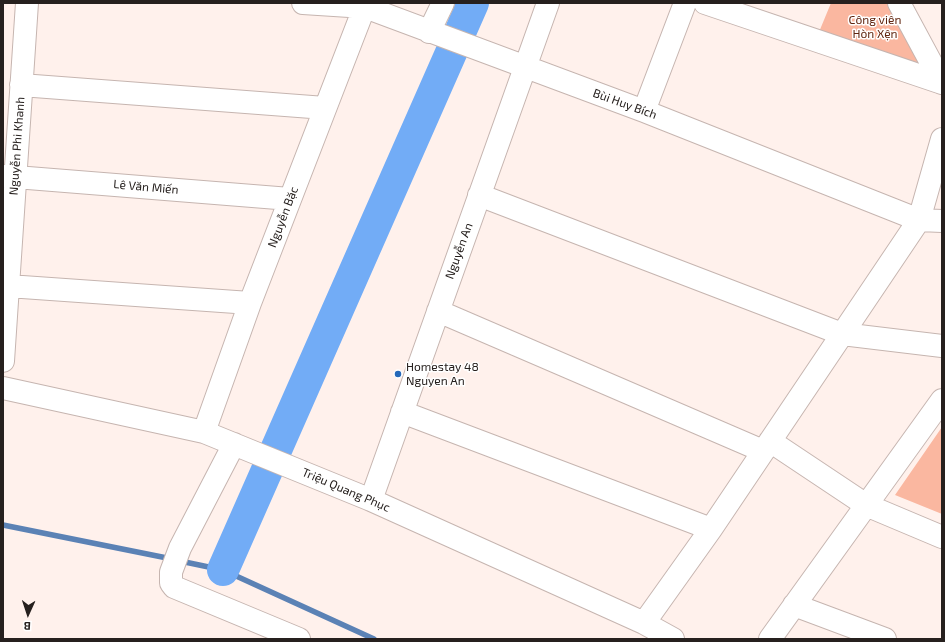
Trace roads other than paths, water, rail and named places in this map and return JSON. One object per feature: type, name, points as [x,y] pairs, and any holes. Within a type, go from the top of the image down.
[{"type":"street","name":"Nguyễn Phi Khanh","points":[[3,361],[8,286],[9,176],[21,85],[27,3]]},
{"type":"street","name":"Bùi Huy Bích","points":[[304,3],[366,5],[429,32],[644,111],[919,220],[942,221]]},
{"type":"street","points":[[429,32],[443,3]]},
{"type":"street","name":"Nguyễn An","points":[[371,500],[548,3]]},
{"type":"street","points":[[644,111],[685,3]]},
{"type":"street","points":[[705,3],[942,83]]},
{"type":"street","points":[[899,3],[942,83]]},
{"type":"street","name":"Nguyễn Bặc","points":[[204,432],[250,303],[366,5]]},
{"type":"street","points":[[21,85],[325,108]]},
{"type":"street","points":[[644,623],[711,529],[919,220],[942,139]]},
{"type":"street","name":"Lê Văn Miến","points":[[9,176],[290,199]]},
{"type":"street","points":[[479,195],[842,334],[941,348]]},
{"type":"street","points":[[8,286],[250,303]]},
{"type":"street","points":[[438,311],[767,446],[866,505],[942,537]]},
{"type":"street","name":"Triệu Quang Phục","points":[[3,388],[204,432],[371,500],[644,623],[673,639]]},
{"type":"street","points":[[770,639],[942,400]]},
{"type":"street","points":[[402,412],[711,529]]},
{"type":"street","points":[[234,444],[180,548],[171,572],[171,583],[174,587],[300,639]]},
{"type":"street","points":[[794,605],[885,639]]},
{"type":"waterway","points":[[223,570],[473,3]]},
{"type":"waterway","points":[[3,525],[172,559]]},
{"type":"waterway","points":[[180,561],[223,570],[374,639]]},
{"type":"place","name":"Homestay 48 Nguyen An","points":[[398,374]]},
{"type":"park label","name":"Công viên Hòn Xện","points":[[875,27]]}]
